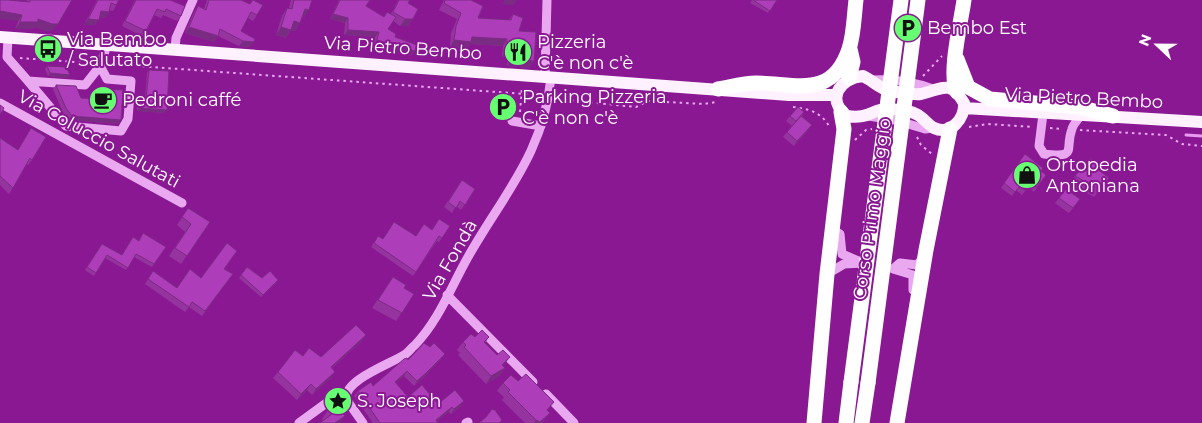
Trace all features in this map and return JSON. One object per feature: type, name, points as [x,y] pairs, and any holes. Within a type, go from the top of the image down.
[{"type":"highway","points":[[849,78],[853,62],[850,47],[856,0]]},
{"type":"highway","name":"Corso Primo Maggio","points":[[846,423],[901,0]]},
{"type":"highway","name":"Corso Primo Maggio","points":[[862,423],[918,0]]},
{"type":"highway","points":[[957,92],[953,84],[952,71],[956,59],[964,0]]},
{"type":"highway","points":[[721,96],[754,83],[814,86],[831,78],[840,67],[850,47]]},
{"type":"highway","points":[[956,59],[968,87],[990,99],[1079,107],[1113,116]]},
{"type":"highway","points":[[814,423],[827,274],[844,129],[841,112]]},
{"type":"highway","points":[[897,423],[926,250],[950,129]]},
{"type":"main road","name":"Via Pietro Bembo","points":[[4,38],[548,77],[721,96],[837,95]]},
{"type":"main road","points":[[862,76],[887,90],[916,94],[933,89],[948,88],[957,92],[964,103],[960,121],[950,129],[934,128],[919,115],[911,112],[886,109],[868,116],[853,117],[841,112],[837,95],[840,86],[849,78],[862,76]]},
{"type":"main road","name":"Via Pietro Bembo","points":[[964,108],[1202,122]]},
{"type":"street","points":[[176,49],[176,38],[193,0]]},
{"type":"street","name":"Via Fondà","points":[[346,395],[356,381],[405,354],[432,324],[471,252],[525,167],[540,126],[548,77],[547,0]]},
{"type":"street","points":[[4,38],[7,57],[66,126],[121,131],[128,119],[131,80],[108,79],[100,65]]},
{"type":"street","points":[[28,81],[85,85],[100,65],[107,45]]},
{"type":"street","name":"Via Coluccio Salutati","points":[[0,103],[182,204]]},
{"type":"street","points":[[1043,114],[1039,146],[1044,154],[1060,156],[1065,154],[1070,147],[1071,130],[1081,116]]},
{"type":"street","points":[[516,122],[540,126]]},
{"type":"street","points":[[832,229],[840,234],[842,254],[863,264]]},
{"type":"street","points":[[893,269],[900,263],[917,265],[926,250]]},
{"type":"street","points":[[827,274],[844,264],[863,264],[914,275],[912,291],[917,304]]},
{"type":"street","points":[[448,295],[574,423]]},
{"type":"street","points":[[298,423],[336,396],[346,395],[352,409],[363,423]]},
{"type":"path","points":[[7,57],[542,96]]},
{"type":"path","points":[[516,122],[521,93]]},
{"type":"path","points":[[556,99],[636,107],[648,101],[704,104],[721,96]]},
{"type":"path","points":[[789,107],[809,109],[819,114],[827,122],[832,134]]},
{"type":"building","points":[[0,0],[30,2],[30,0],[72,0],[58,24],[52,24],[38,19],[38,22],[20,22],[22,15],[0,11]]},
{"type":"building","points":[[98,0],[119,0],[116,5],[111,3],[109,12],[101,11],[99,20],[88,19]]},
{"type":"building","points":[[136,0],[170,0],[185,6],[181,16],[166,9],[165,12],[157,9],[146,31],[125,21]]},
{"type":"building","points":[[209,0],[241,0],[250,4],[253,0],[263,5],[257,15],[251,12],[241,31],[255,39],[254,42],[243,41],[220,29],[218,36],[189,27],[198,6],[206,10]]},
{"type":"building","points":[[294,0],[312,0],[309,10],[305,9],[300,23],[294,21],[291,30],[281,27],[287,8],[292,9]]},
{"type":"building","points":[[340,0],[370,0],[366,6],[384,17],[387,12],[396,17],[388,29],[396,34],[395,37],[417,45],[415,51],[377,40],[379,32],[348,30],[348,18],[333,14]]},
{"type":"building","points":[[399,0],[410,0],[408,3],[418,9],[413,19],[405,19],[393,12]]},
{"type":"building","points":[[445,0],[471,0],[483,6],[478,18],[511,20],[513,14],[523,18],[519,31],[536,32],[534,61],[512,59],[512,50],[507,50],[507,39],[472,37],[471,42],[454,40],[456,26],[461,13],[444,3]]},
{"type":"building","points":[[753,0],[777,0],[770,11]]},
{"type":"building","points":[[47,66],[66,67],[70,75],[50,73]]},
{"type":"building","points":[[149,70],[169,71],[167,110],[139,108],[139,99],[146,99]]},
{"type":"building","points":[[56,85],[76,86],[81,98],[102,99],[102,89],[123,90],[121,120],[72,116],[66,108]]},
{"type":"building","points":[[0,105],[4,108],[0,115]]},
{"type":"building","points":[[798,107],[804,112],[796,121],[790,116]]},
{"type":"building","points":[[801,116],[812,125],[797,141],[787,132]]},
{"type":"building","points":[[31,128],[46,137],[32,160],[30,158],[13,188],[0,176],[0,138],[18,150]]},
{"type":"building","points":[[1025,154],[1043,168],[1041,171],[1046,175],[1037,187],[1031,182],[1025,190],[1020,186],[1015,192],[1004,183]]},
{"type":"building","points":[[1090,158],[1099,164],[1096,168],[1109,178],[1099,189],[1075,176]]},
{"type":"building","points":[[462,180],[475,189],[465,205],[460,201],[456,208],[448,202]]},
{"type":"building","points":[[1066,189],[1080,199],[1073,208],[1059,198]]},
{"type":"building","points":[[188,208],[210,222],[187,256],[175,248],[191,224],[182,217]]},
{"type":"building","points":[[439,219],[450,226],[442,238],[439,236],[416,272],[374,243],[378,236],[383,239],[394,222],[416,236],[424,224],[432,230]]},
{"type":"building","points":[[143,233],[166,247],[154,264],[136,254],[128,268],[107,255],[96,273],[87,267],[102,244],[122,255],[133,237],[139,241]]},
{"type":"building","points":[[227,243],[237,251],[224,269],[233,274],[205,311],[192,302],[189,307],[148,279],[153,271],[177,288],[190,269],[201,278]]},
{"type":"building","points":[[247,267],[262,278],[270,271],[278,280],[263,295],[241,275]]},
{"type":"building","points":[[393,277],[406,285],[404,288],[414,294],[402,313],[378,300]]},
{"type":"building","points":[[356,325],[366,335],[331,367],[335,372],[316,389],[311,384],[301,394],[278,372],[295,350],[303,356],[309,348],[321,357]]},
{"type":"building","points":[[482,330],[489,337],[484,342],[497,355],[503,350],[510,357],[502,365],[505,368],[491,376],[464,347],[466,345],[463,342],[471,334],[475,337]]},
{"type":"building","points":[[424,343],[430,347],[434,343],[445,354],[417,381],[407,371],[395,382],[408,397],[422,385],[438,404],[455,390],[464,401],[454,409],[452,407],[436,420],[438,423],[380,423],[358,391],[371,382],[373,386],[404,359],[407,358],[408,360]]},
{"type":"building","points":[[526,374],[554,402],[547,410],[550,413],[540,422],[508,392],[510,390],[503,383],[511,375],[518,381]]},
{"type":"building","points":[[337,404],[345,416],[335,423],[320,423],[332,414],[329,409]]},
{"type":"building","points":[[492,409],[495,410],[502,420],[499,423],[479,423],[486,417]]},
{"type":"waterway","points":[[1186,135],[1202,136]]},
{"type":"place","name":"Bembo Est","points":[[908,28]]},
{"type":"place","name":"Via Bembo / Salutato","points":[[48,49]]},
{"type":"place","name":"Pizzeria C'è non c'è","points":[[518,52]]},
{"type":"place","name":"Pedroni caffé","points":[[103,100]]},
{"type":"place","name":"Parking Pizzeria C'è non c'è","points":[[503,107]]},
{"type":"place","name":"Ortopedia Antoniana","points":[[1027,175]]},
{"type":"place","name":"S. Joseph","points":[[338,401]]}]
